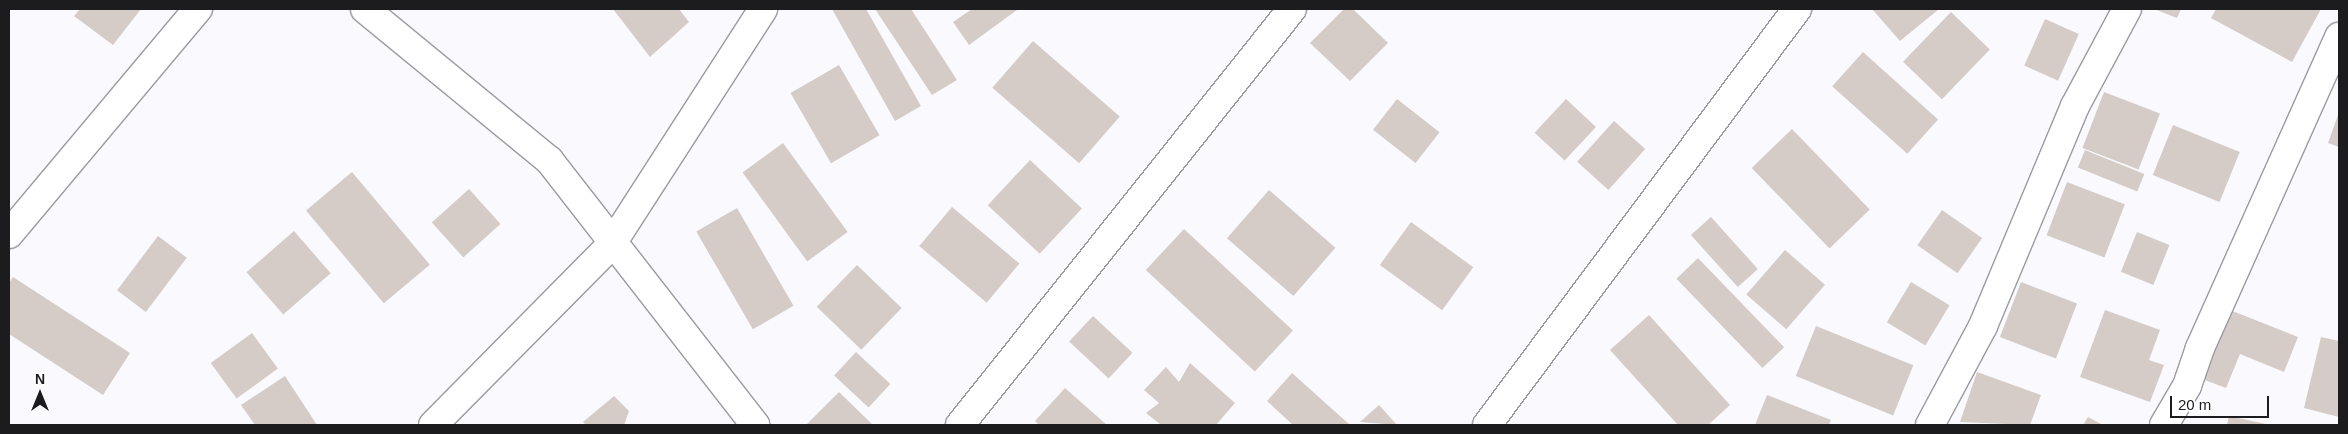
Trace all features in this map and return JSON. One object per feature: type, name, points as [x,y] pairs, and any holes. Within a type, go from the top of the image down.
[{"type":"street","points":[[9,234],[198,9]]},
{"type":"street","points":[[364,9],[549,160],[611,245],[755,425]]},
{"type":"street","points":[[433,425],[611,245],[763,9]]},
{"type":"street","points":[[960,425],[1292,9]]},
{"type":"street","points":[[1487,425],[1797,9]]},
{"type":"street","points":[[1930,425],[1983,326],[2075,106],[2127,9]]},
{"type":"street","points":[[2164,425],[2187,386],[2200,348],[2339,37]]},
{"type":"building","points":[[80,9],[141,9],[113,45],[74,16]]},
{"type":"building","points":[[613,9],[679,9],[689,22],[650,57]]},
{"type":"building","points":[[832,9],[866,9],[921,106],[895,121]]},
{"type":"building","points":[[875,9],[911,9],[957,80],[932,95]]},
{"type":"building","points":[[972,9],[1017,10],[969,45],[953,22]]},
{"type":"building","points":[[1344,9],[1353,9],[1388,43],[1350,81],[1310,43]]},
{"type":"building","points":[[1872,9],[1939,9],[1900,41]]},
{"type":"building","points":[[2154,9],[2181,9],[2177,18]]},
{"type":"building","points":[[2216,9],[2321,9],[2292,62],[2211,18]]},
{"type":"building","points":[[1951,12],[1990,50],[1942,99],[1903,62]]},
{"type":"building","points":[[2045,19],[2079,34],[2058,81],[2024,66]]},
{"type":"building","points":[[1033,41],[1120,116],[1079,163],[992,88]]},
{"type":"building","points":[[1863,52],[1938,120],[1907,154],[1832,86]]},
{"type":"building","points":[[839,65],[880,135],[831,163],[791,93]]},
{"type":"building","points":[[2104,92],[2160,114],[2139,170],[2082,148]]},
{"type":"building","points":[[1397,99],[1440,132],[1416,163],[1373,130]]},
{"type":"building","points":[[1566,99],[1596,127],[1565,161],[1535,133]]},
{"type":"building","points":[[2339,112],[2339,147],[2328,143]]},
{"type":"building","points":[[1614,121],[1645,149],[1608,190],[1577,162]]},
{"type":"building","points":[[2173,125],[2240,152],[2220,202],[2153,175]]},
{"type":"building","points":[[1792,129],[1870,210],[1830,248],[1752,168]]},
{"type":"building","points":[[783,143],[848,232],[807,261],[743,172]]},
{"type":"building","points":[[2085,150],[2144,174],[2137,192],[2078,168]]},
{"type":"building","points":[[1030,160],[1082,208],[1040,254],[988,205]]},
{"type":"building","points":[[352,172],[430,265],[384,303],[306,211]]},
{"type":"building","points":[[2067,182],[2125,204],[2104,257],[2047,235]]},
{"type":"building","points":[[469,189],[500,224],[463,257],[432,222]]},
{"type":"building","points":[[1269,190],[1335,248],[1293,296],[1227,238]]},
{"type":"building","points":[[952,207],[1019,264],[987,303],[919,246]]},
{"type":"building","points":[[737,208],[794,306],[753,329],[696,232]]},
{"type":"building","points":[[1942,210],[1982,238],[1957,273],[1917,245]]},
{"type":"building","points":[[1711,217],[1758,269],[1738,287],[1691,235]]},
{"type":"building","points":[[1411,222],[1473,267],[1442,310],[1380,265]]},
{"type":"building","points":[[1184,229],[1293,331],[1255,372],[1146,270]]},
{"type":"building","points":[[294,231],[331,273],[283,315],[246,272]]},
{"type":"building","points":[[2137,232],[2169,245],[2153,285],[2121,272]]},
{"type":"building","points":[[158,236],[187,258],[146,312],[117,290]]},
{"type":"building","points":[[1785,250],[1825,285],[1786,329],[1746,295]]},
{"type":"building","points":[[1698,258],[1784,347],[1763,368],[1676,279]]},
{"type":"building","points":[[857,265],[902,308],[861,350],[817,307]]},
{"type":"building","points":[[13,277],[130,353],[103,395],[9,334],[9,283]]},
{"type":"building","points":[[1911,282],[1950,305],[1925,345],[1887,322]]},
{"type":"building","points":[[2021,282],[2077,304],[2056,359],[2000,337]]},
{"type":"building","points":[[2105,310],[2160,330],[2149,360],[2164,365],[2150,402],[2080,377]]},
{"type":"building","points":[[2230,310],[2298,337],[2284,372],[2240,354],[2226,388],[2202,379]]},
{"type":"building","points":[[1649,315],[1730,405],[1708,425],[1678,425],[1610,350]]},
{"type":"building","points":[[1093,316],[1132,353],[1109,378],[1069,342]]},
{"type":"building","points":[[1816,326],[1913,365],[1893,415],[1796,376]]},
{"type":"building","points":[[252,333],[278,369],[237,399],[211,363]]},
{"type":"building","points":[[2321,337],[2339,341],[2339,417],[2304,408]]},
{"type":"building","points":[[856,352],[890,384],[869,407],[834,375]]},
{"type":"building","points":[[1190,363],[1235,403],[1216,425],[1161,425],[1146,413],[1159,403],[1144,390],[1166,367],[1179,382]]},
{"type":"building","points":[[1977,372],[2041,395],[2030,425],[1960,422]]},
{"type":"building","points":[[1292,373],[1350,425],[1293,425],[1267,401]]},
{"type":"building","points":[[285,376],[317,425],[255,425],[241,405]]},
{"type":"building","points":[[1065,388],[1107,425],[1039,425],[1035,421]]},
{"type":"building","points":[[839,392],[873,425],[806,425]]},
{"type":"building","points":[[1767,395],[1831,420],[1829,425],[1755,425]]},
{"type":"building","points":[[614,396],[629,411],[624,425],[586,425],[583,422]]},
{"type":"building","points":[[1379,405],[1397,425],[1360,422]]},
{"type":"building","points":[[2229,416],[2266,424],[2266,425],[2227,425]]},
{"type":"building","points":[[2088,417],[2103,425],[2083,425]]}]
